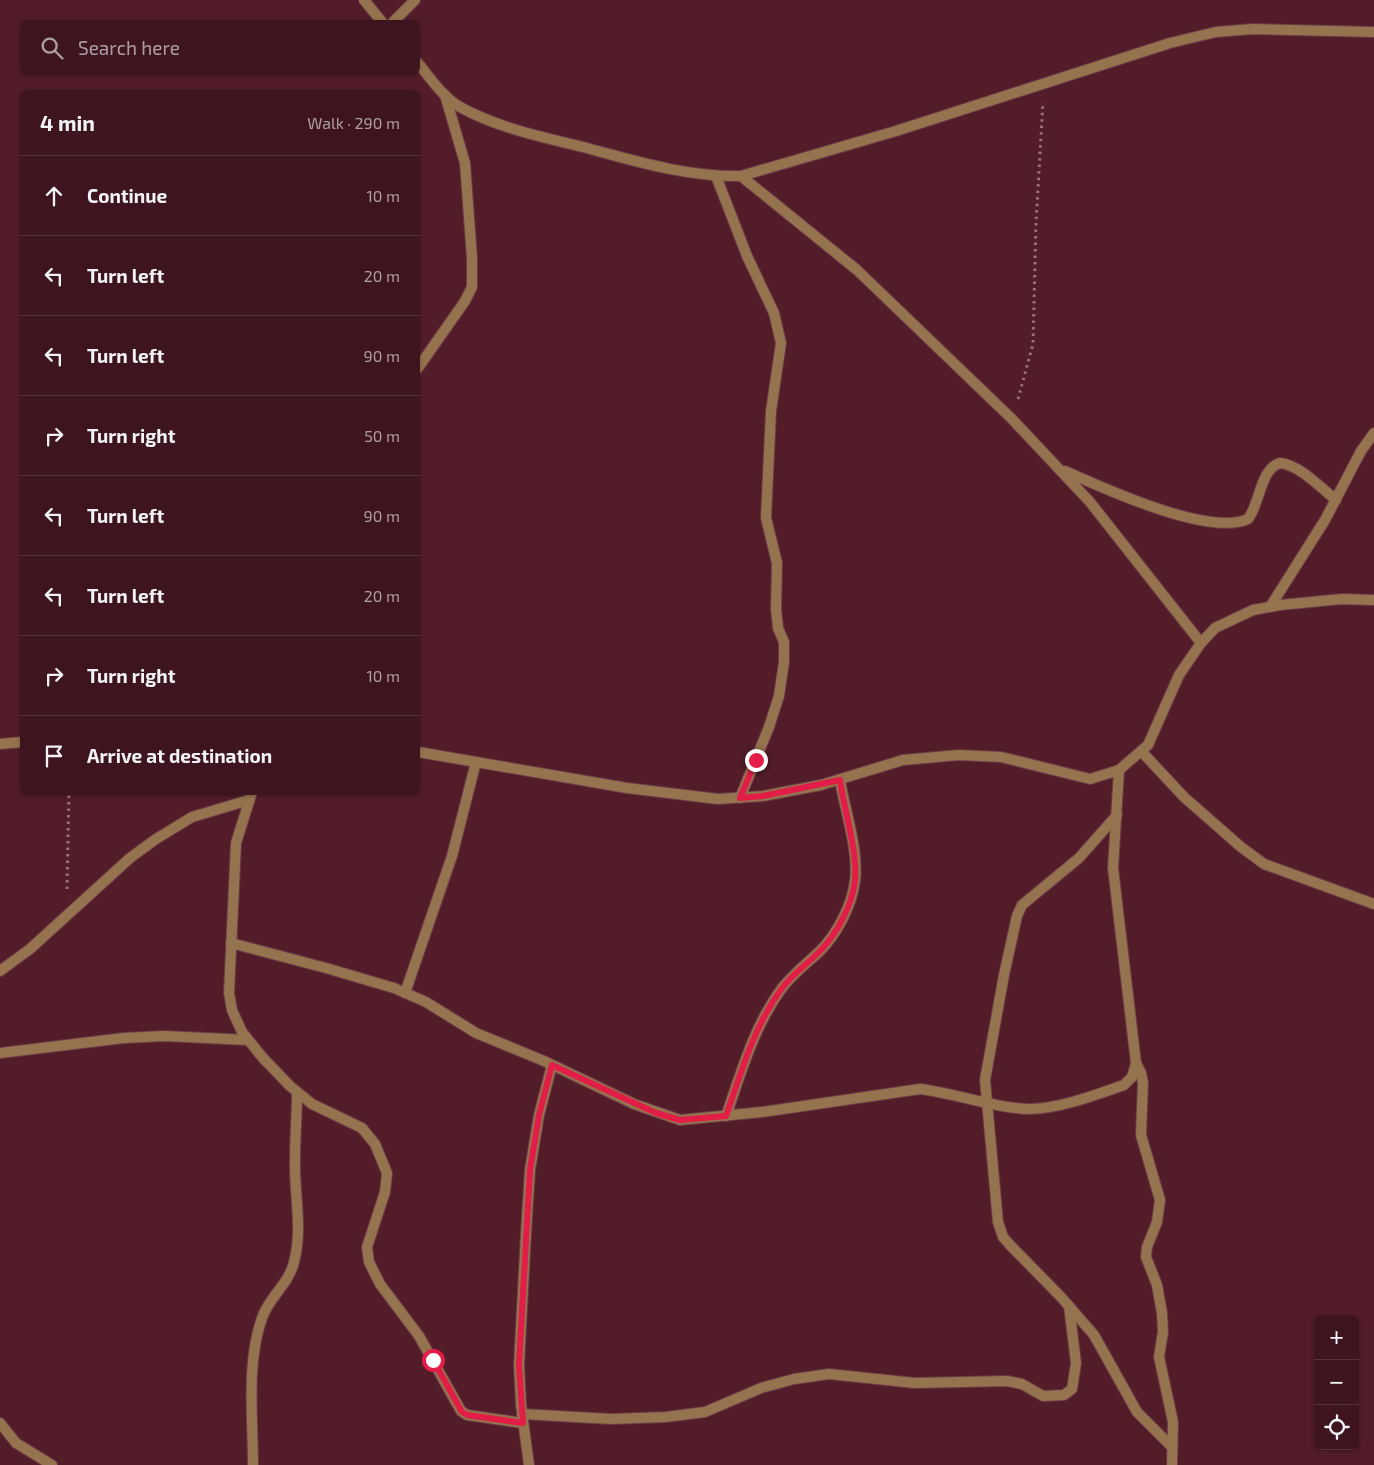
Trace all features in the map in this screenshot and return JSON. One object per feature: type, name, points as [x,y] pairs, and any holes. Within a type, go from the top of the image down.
[{"type":"street","points":[[364,0],[380,20]]},
{"type":"street","points":[[395,20],[415,0]]},
{"type":"street","points":[[420,65],[445,94],[460,107],[491,121],[532,134],[659,167],[716,176],[741,176],[896,131],[1170,43],[1216,32],[1253,29],[1374,32]]},
{"type":"street","points":[[420,365],[465,301],[472,287],[472,258],[465,163],[445,94]]},
{"type":"street","points":[[716,176],[746,256],[762,284],[774,313],[780,343],[772,411],[766,518],[777,563],[776,608],[778,628],[784,642],[782,677],[769,727],[740,798]]},
{"type":"street","points":[[741,176],[857,270],[1012,419],[1061,469],[1116,534],[1201,643]]},
{"type":"street","points":[[1270,607],[1336,500],[1361,451],[1374,433]]},
{"type":"street","points":[[1061,469],[1145,505],[1228,524],[1248,519],[1257,504],[1270,471],[1278,464],[1287,464],[1336,500]]},
{"type":"street","points":[[420,752],[682,796],[740,798],[763,796],[840,780],[903,760],[958,755],[1001,757],[1085,779],[1119,770],[1142,752],[1155,733],[1179,675],[1201,643],[1215,628],[1253,610],[1270,607],[1342,598],[1374,600]]},
{"type":"street","points":[[0,744],[20,742]]},
{"type":"street","points":[[1142,752],[1184,797],[1241,847],[1264,864],[1285,874],[1374,904]]},
{"type":"street","points":[[405,993],[452,856],[476,762]]},
{"type":"street","points":[[231,943],[326,968],[405,993],[426,1002],[476,1033],[552,1065],[656,1113],[680,1120],[726,1116],[920,1090],[941,1091],[1029,1109],[1058,1105],[1124,1085],[1132,1077],[1136,1063],[1113,868],[1119,770]]},
{"type":"street","points":[[726,1116],[746,1060],[762,1023],[782,989],[829,940],[848,903],[854,884],[855,865],[840,780]]},
{"type":"street","points":[[0,971],[30,949],[130,858],[156,839],[192,818],[251,796]]},
{"type":"street","points":[[251,796],[236,843],[229,993],[236,1021],[248,1040],[263,1058],[297,1092],[312,1104],[362,1128],[375,1144],[387,1173],[385,1192],[367,1247],[369,1262],[380,1284],[419,1336],[461,1411],[467,1415],[611,1419],[666,1417],[705,1412],[762,1388],[794,1379],[829,1374],[916,1383],[1006,1381],[1022,1384],[1041,1396],[1064,1396],[1072,1389],[1076,1363],[1069,1305]]},
{"type":"street","points":[[1117,815],[1079,858],[1022,906],[1017,916],[993,1031],[985,1080],[986,1101],[999,1229],[1010,1245],[1069,1305],[1102,1347],[1137,1412],[1172,1447]]},
{"type":"street","points":[[0,1053],[154,1036],[248,1040]]},
{"type":"street","points":[[1136,1063],[1142,1073],[1143,1083],[1141,1135],[1160,1200],[1157,1222],[1147,1247],[1146,1257],[1157,1285],[1162,1312],[1163,1332],[1159,1357],[1173,1422],[1172,1465]]},
{"type":"street","points":[[530,1465],[522,1418],[519,1365],[530,1170],[539,1115],[552,1065]]},
{"type":"street","points":[[253,1465],[253,1383],[256,1343],[263,1315],[290,1275],[298,1241],[295,1160],[298,1125],[297,1092]]},
{"type":"street","points":[[0,1423],[16,1443],[52,1465]]},
{"type":"path","points":[[1012,419],[1033,344],[1036,223],[1044,83]]},
{"type":"path","points":[[67,917],[69,795]]},
{"type":"route","points":[[433,1360],[444,1383],[462,1412],[467,1415],[523,1423],[520,1404],[519,1365],[530,1170],[539,1115],[552,1065],[656,1113],[680,1120],[726,1116],[746,1060],[762,1023],[782,989],[803,965],[820,951],[837,929],[848,903],[855,875],[855,865],[840,780],[763,796],[740,798],[756,760]]}]
